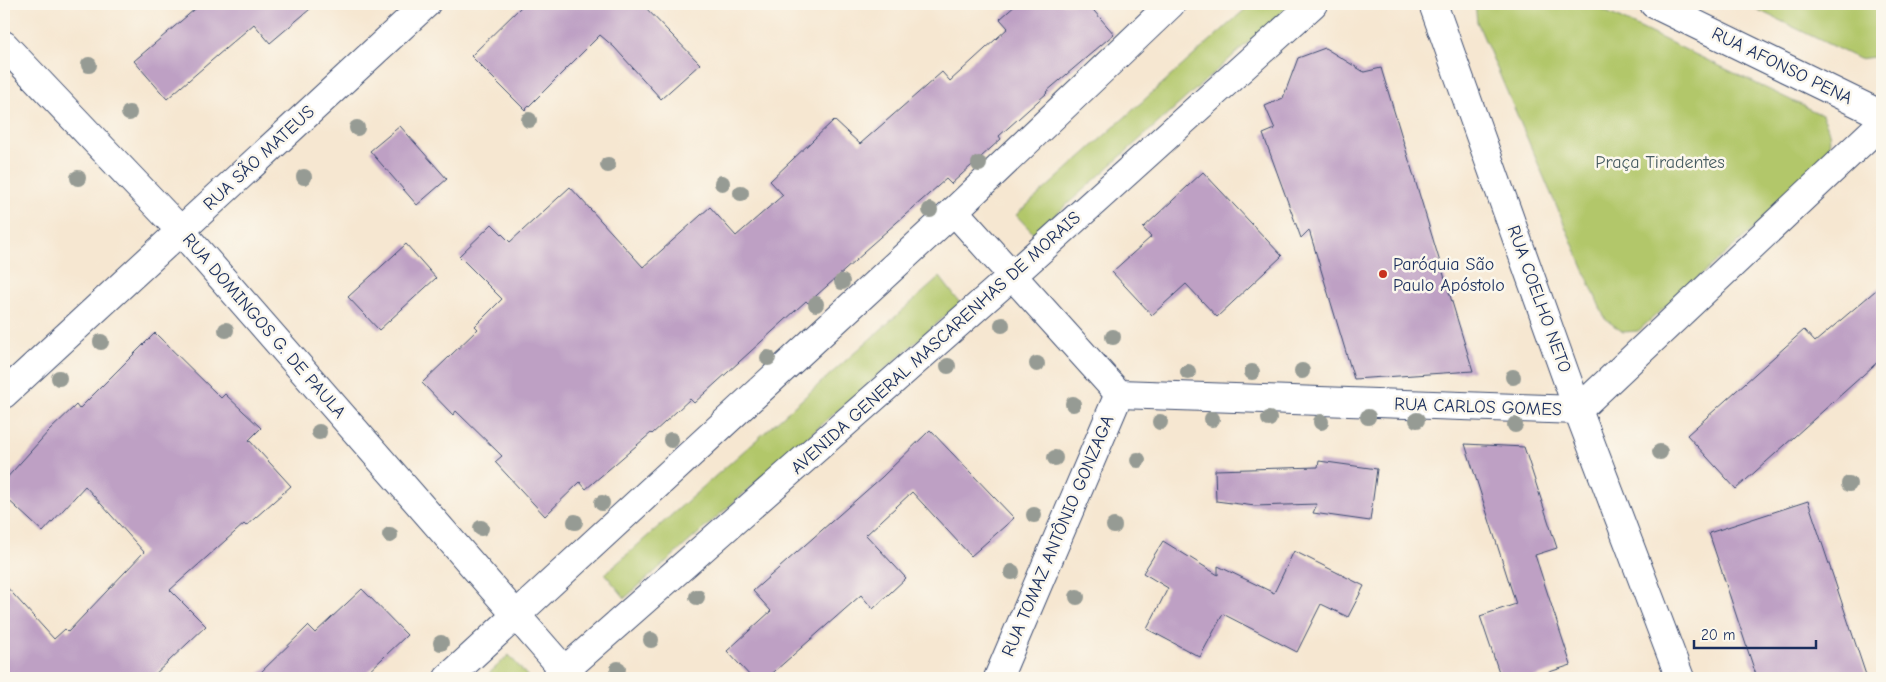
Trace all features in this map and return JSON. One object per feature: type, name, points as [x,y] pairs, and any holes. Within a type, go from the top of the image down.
[{"type":"street","name":"RUA SÃO MATEUS","points":[[4,394],[426,4]]},
{"type":"street","points":[[448,678],[954,211],[1171,4]]},
{"type":"street","name":"AVENIDA GENERAL MASCARENHAS DE MORAIS","points":[[564,676],[1313,4]]},
{"type":"street","name":"RUA COELHO NETO","points":[[1433,4],[1578,410],[1680,678]]},
{"type":"street","name":"RUA AFONSO PENA","points":[[1654,4],[1882,115]]},
{"type":"street","name":"RUA DOMINGOS G. DE PAULA","points":[[4,45],[180,230],[515,615],[564,676]]},
{"type":"street","name":"RUA CARLOS GOMES","points":[[1119,394],[1578,410],[1882,123]]},
{"type":"street","points":[[954,211],[1119,394]]},
{"type":"street","name":"RUA TOMAZ ANTÔNIO GONZAGA","points":[[998,678],[1119,394]]},
{"type":"green space","points":[[1251,4],[1291,4],[1034,234],[1016,215]]},
{"type":"green space","name":"Praça Tiradentes","points":[[1475,4],[1590,4],[1822,115],[1829,131],[1830,143],[1819,171],[1638,331],[1623,332],[1605,319],[1477,22]]},
{"type":"green space","points":[[1746,4],[1882,4],[1882,36],[1874,57],[1859,59]]},
{"type":"green space","points":[[940,277],[960,303],[625,598],[605,574]]},
{"type":"green space","points":[[509,655],[529,678],[484,678]]},
{"type":"building","points":[[201,4],[316,4],[270,43],[254,24],[167,99],[134,61]]},
{"type":"building","points":[[524,4],[642,4],[700,64],[661,99],[614,47],[600,35],[525,110],[471,56]]},
{"type":"building","points":[[1017,4],[1088,4],[1114,34],[1046,92],[999,136],[1001,139],[951,184],[946,179],[808,303],[806,301],[694,403],[690,399],[652,434],[586,489],[580,482],[545,516],[495,462],[502,456],[456,411],[453,415],[422,383],[478,329],[475,326],[502,299],[459,256],[492,224],[510,242],[570,187],[643,267],[710,207],[736,236],[783,195],[770,181],[834,120],[860,144],[942,72],[950,81],[1008,28],[1000,19]]},
{"type":"building","name":"Paróquia São Paulo Apóstolo","points":[[1325,48],[1364,72],[1381,68],[1473,371],[1354,379],[1309,230],[1301,238],[1263,134],[1275,129],[1265,106],[1283,98],[1298,58]]},
{"type":"building","points":[[400,126],[447,179],[417,205],[370,151]]},
{"type":"building","points":[[1203,172],[1282,256],[1217,317],[1186,284],[1152,315],[1112,272],[1151,237],[1143,228]]},
{"type":"building","points":[[406,244],[436,278],[379,330],[348,297]]},
{"type":"building","points":[[1882,285],[1882,358],[1736,489],[1687,435],[1804,330],[1815,342]]},
{"type":"building","points":[[155,333],[221,398],[225,394],[261,428],[249,440],[291,486],[246,526],[244,524],[170,590],[206,626],[151,678],[4,678],[4,584],[54,639],[65,629],[68,632],[144,552],[85,486],[43,532],[4,496],[4,481],[48,432],[76,405],[79,409]]},
{"type":"building","points":[[930,430],[1014,518],[971,556],[912,492],[866,535],[906,578],[873,609],[861,595],[767,678],[752,678],[727,651],[771,611],[753,591],[882,477]]},
{"type":"building","points":[[1465,444],[1524,447],[1557,548],[1535,555],[1571,665],[1531,678],[1501,678],[1480,616],[1516,604]]},
{"type":"building","points":[[1319,461],[1377,469],[1370,521],[1313,513],[1317,504],[1255,506],[1216,501],[1215,470],[1318,467]]},
{"type":"building","points":[[1808,501],[1867,678],[1757,678],[1709,533]]},
{"type":"building","points":[[1163,541],[1218,575],[1218,566],[1274,593],[1294,551],[1364,586],[1348,617],[1321,604],[1297,652],[1223,614],[1200,657],[1147,629],[1168,588],[1143,573]]},
{"type":"building","points":[[362,589],[407,635],[362,678],[255,678],[308,626],[315,633]]},
{"type":"place","name":"Paróquia São Paulo Apóstolo","points":[[1383,274]]}]
